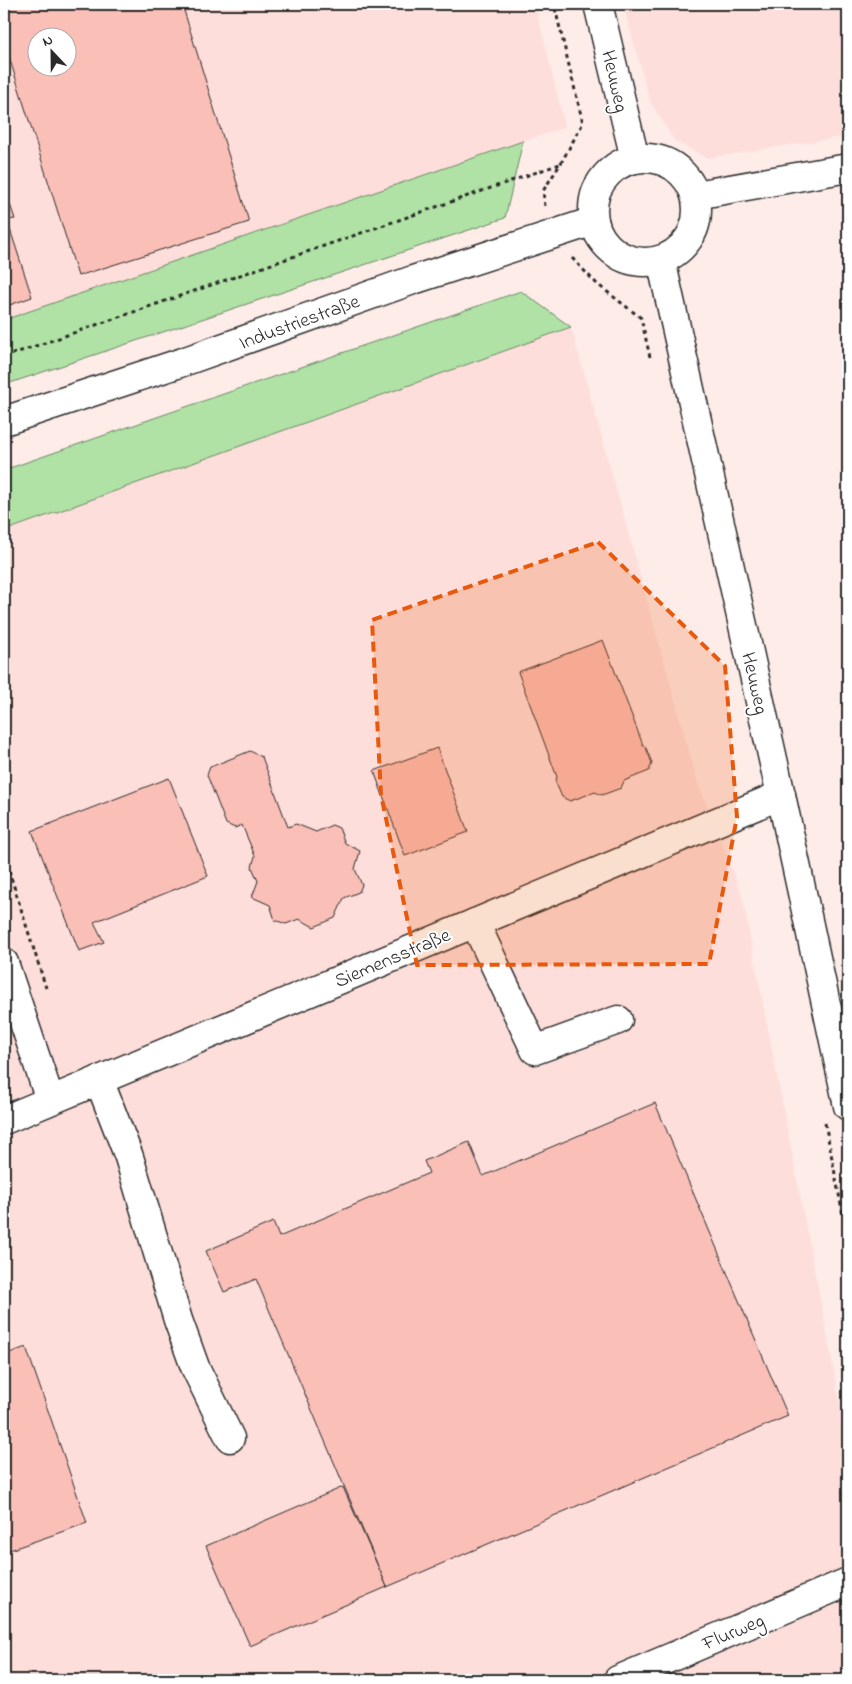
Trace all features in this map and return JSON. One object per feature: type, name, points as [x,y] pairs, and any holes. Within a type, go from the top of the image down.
[{"type":"street","name":"Heuweg","points":[[598,4],[635,159]]},
{"type":"street","points":[[654,158],[673,165],[687,178],[696,196],[698,215],[692,235],[679,250],[661,260],[644,262],[627,259],[612,250],[601,237],[594,221],[593,205],[597,189],[606,175],[619,165],[635,159],[654,158]]},
{"type":"street","points":[[696,196],[848,168]]},
{"type":"street","name":"Industriestraße","points":[[4,421],[177,364],[414,280],[594,221]]},
{"type":"street","name":"Heuweg","points":[[661,260],[781,795],[848,1106]]},
{"type":"street","name":"Siemensstraße","points":[[4,1120],[781,795]]},
{"type":"street","points":[[475,923],[535,1050],[618,1020]]},
{"type":"street","points":[[4,963],[50,1100]]},
{"type":"street","points":[[99,1080],[129,1157],[178,1320],[195,1367],[230,1438]]},
{"type":"street","name":"Flurweg","points":[[618,1680],[848,1582]]},
{"type":"path","points":[[554,4],[583,124],[543,191],[550,234],[597,284],[641,318],[653,366]]},
{"type":"path","points":[[4,356],[561,163]]},
{"type":"path","points":[[4,856],[48,995]]},
{"type":"path","points":[[823,1114],[848,1240]]},
{"type":"highlighted area","points":[[598,542],[725,666],[737,817],[709,964],[417,965],[381,795],[372,620]]},
{"type":"shaded area","points":[[4,4],[535,4],[565,127],[4,320]]},
{"type":"shaded area","points":[[623,4],[848,4],[848,136],[707,158],[674,140],[650,101]]},
{"type":"shaded area","points":[[571,327],[697,780],[742,895],[848,1444],[848,1680],[4,1680],[4,531]]},
{"type":"green space","points":[[523,141],[505,218],[4,385],[4,320]]},
{"type":"green space","points":[[521,291],[571,327],[4,531],[4,470]]},
{"type":"building","points":[[4,4],[182,4],[249,222],[78,276],[4,41]]},
{"type":"building","points":[[4,187],[15,219],[7,220],[32,297],[4,307]]},
{"type":"building","points":[[603,640],[643,745],[652,763],[649,771],[624,781],[621,788],[602,795],[595,792],[570,801],[562,797],[555,781],[557,777],[518,672]]},
{"type":"building","points":[[437,748],[468,832],[405,856],[374,771]]},
{"type":"building","points":[[250,751],[262,757],[288,827],[296,824],[316,832],[332,825],[339,828],[345,843],[360,851],[355,869],[362,885],[359,892],[344,898],[335,918],[314,927],[299,919],[286,924],[275,920],[270,905],[252,897],[258,881],[252,867],[255,856],[242,825],[235,828],[226,824],[207,775],[210,767]]},
{"type":"building","points":[[169,778],[208,876],[94,922],[104,942],[79,951],[32,831]]},
{"type":"building","points":[[655,1103],[788,1416],[387,1587],[256,1279],[224,1292],[206,1251],[273,1222],[279,1237],[429,1173],[424,1161],[469,1142],[483,1176]]},
{"type":"building","points":[[26,1347],[87,1523],[4,1552],[4,1355]]},
{"type":"building","points":[[343,1487],[387,1587],[250,1646],[206,1546]]}]
